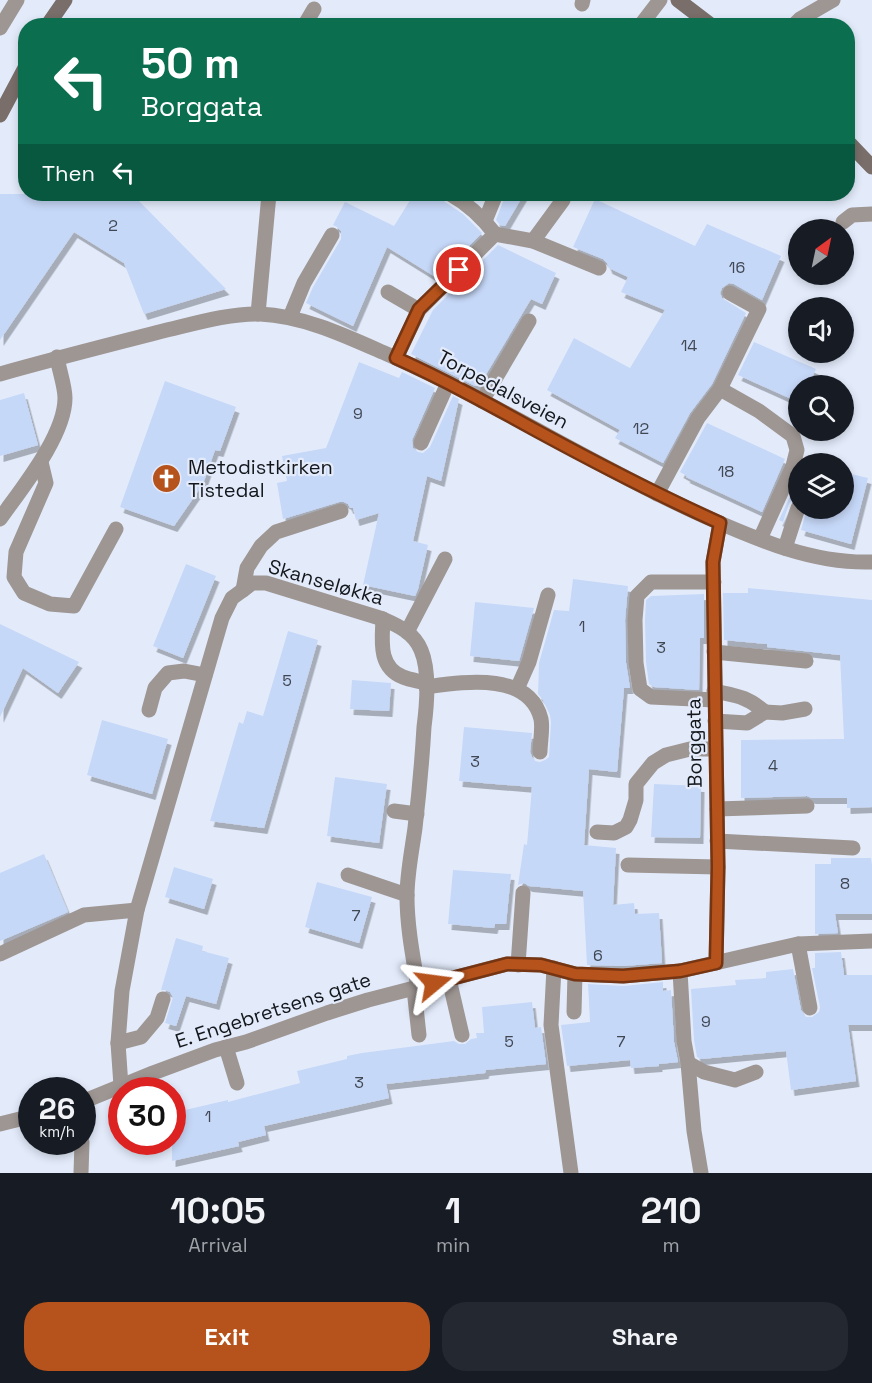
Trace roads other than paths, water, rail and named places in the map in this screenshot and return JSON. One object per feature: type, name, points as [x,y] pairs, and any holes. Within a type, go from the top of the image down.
[{"type":"main road","points":[[53,18],[65,0]]},
{"type":"main road","points":[[678,0],[702,18]]},
{"type":"main road","points":[[0,115],[18,81]]},
{"type":"main road","points":[[855,149],[872,167]]},
{"type":"street","points":[[0,28],[16,0]]},
{"type":"street","points":[[646,18],[660,0]]},
{"type":"street","points":[[802,18],[833,0]]},
{"type":"street","points":[[309,18],[314,9]]},
{"type":"street","points":[[258,314],[268,201]]},
{"type":"street","points":[[464,201],[495,234],[533,241],[599,268]]},
{"type":"street","points":[[484,220],[493,201]]},
{"type":"street","points":[[533,241],[562,201]]},
{"type":"street","points":[[847,219],[852,215],[872,214]]},
{"type":"street","points":[[396,358],[419,309],[495,234]]},
{"type":"street","points":[[290,317],[304,283],[332,235]]},
{"type":"street","points":[[388,292],[419,309]]},
{"type":"street","points":[[657,494],[698,418],[720,389],[759,309],[730,293]]},
{"type":"street","name":"Torpedalsveien","points":[[0,374],[57,357],[215,318],[258,314],[290,317],[327,329],[396,358],[448,383],[657,494],[720,523],[792,551],[824,558],[872,562]]},
{"type":"street","points":[[482,401],[529,321]]},
{"type":"street","points":[[0,519],[41,462],[62,414],[65,398],[57,357]]},
{"type":"street","points":[[421,443],[448,383]]},
{"type":"street","points":[[720,389],[759,411],[793,436],[797,450],[793,466],[760,539]]},
{"type":"street","points":[[41,462],[46,483],[16,552],[14,577],[24,593],[51,604],[74,606],[116,529]]},
{"type":"street","points":[[243,590],[247,568],[261,546],[276,532],[341,511]]},
{"type":"street","points":[[785,548],[794,519]]},
{"type":"street","name":"Borggata","points":[[716,963],[718,867],[713,562],[720,523]]},
{"type":"street","points":[[407,632],[445,560]]},
{"type":"street","points":[[714,582],[651,582],[637,596],[636,663],[640,689],[651,697],[715,695],[744,697],[765,712]]},
{"type":"street","name":"Skanseløkka","points":[[120,1077],[118,1043],[122,991],[137,910],[222,618],[232,598],[252,583],[266,583],[383,619],[407,632],[416,640],[422,652],[426,707],[407,895],[419,1035]]},
{"type":"street","points":[[517,689],[530,662],[548,595]]},
{"type":"street","points":[[383,619],[381,651],[392,671],[426,685],[466,682],[496,684],[517,689],[532,701],[541,720],[540,752]]},
{"type":"street","points":[[714,652],[806,662]]},
{"type":"street","points":[[149,710],[155,688],[168,673],[184,671],[205,675]]},
{"type":"street","points":[[715,721],[747,723],[765,712],[782,713],[805,709]]},
{"type":"street","points":[[597,832],[614,833],[626,827],[636,800],[636,784],[652,763],[666,755],[690,749],[716,749]]},
{"type":"street","points":[[717,809],[807,806]]},
{"type":"street","points":[[394,811],[417,813]]},
{"type":"street","points":[[717,841],[853,848]]},
{"type":"street","points":[[627,866],[718,867]]},
{"type":"street","points":[[348,875],[407,895]]},
{"type":"street","points":[[518,964],[523,893]]},
{"type":"street","points":[[0,954],[84,915],[137,910]]},
{"type":"street","name":"E. Engebretsens gate","points":[[144,1077],[194,1057],[246,1042],[368,1000],[507,964],[541,965],[575,974],[623,976],[680,971],[798,944],[872,941]]},
{"type":"street","points":[[798,944],[810,1008]]},
{"type":"street","points":[[554,968],[551,1025],[571,1173]]},
{"type":"street","points":[[680,971],[684,1041],[701,1173]]},
{"type":"street","points":[[574,1012],[575,974]]},
{"type":"street","points":[[449,979],[462,1035]]},
{"type":"street","points":[[118,1043],[141,1037],[157,1018],[163,999]]},
{"type":"street","points":[[226,1047],[237,1083]]},
{"type":"street","points":[[688,1063],[704,1072],[735,1080],[756,1072]]},
{"type":"street","points":[[0,1124],[18,1120]]},
{"type":"street","points":[[81,1173],[82,1155]]},
{"type":"place","name":"Metodistkirken Tistedal","points":[[167,479]]}]
